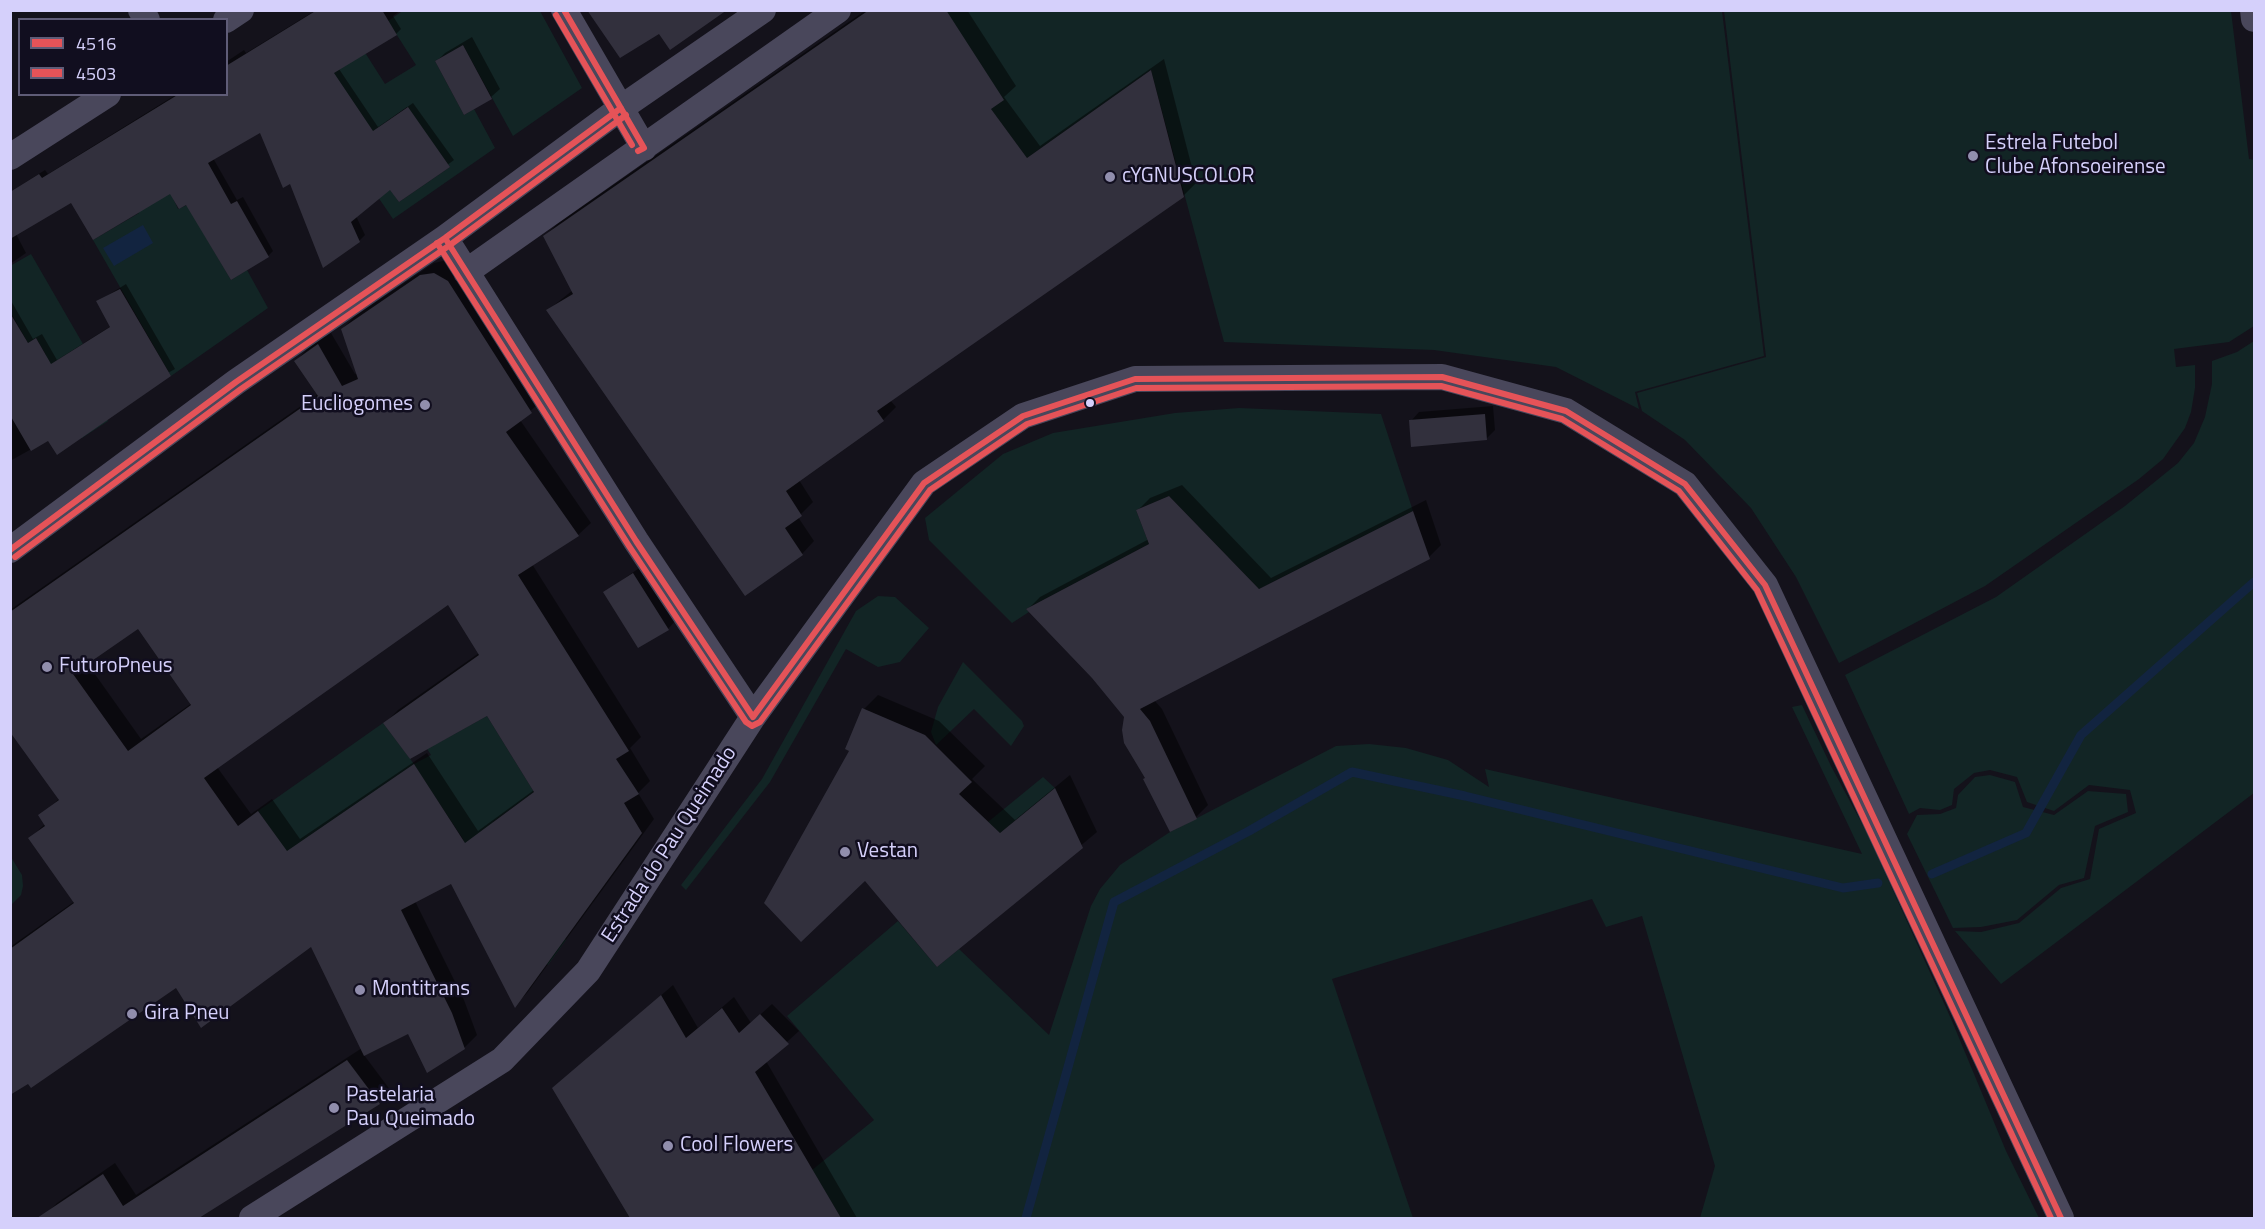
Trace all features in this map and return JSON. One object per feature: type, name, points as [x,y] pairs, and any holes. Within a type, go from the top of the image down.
[{"type":"street","points":[[228,19],[241,10]]},
{"type":"street","points":[[564,10],[644,148]]},
{"type":"street","points":[[10,550],[236,382],[445,238],[621,108],[763,10]]},
{"type":"street","points":[[466,272],[838,10]]},
{"type":"street","points":[[2253,10],[2254,19]]},
{"type":"street","points":[[10,157],[105,96]]},
{"type":"street","points":[[445,238],[636,541],[753,717]]},
{"type":"street","name":"Estrada do Pau Queimado","points":[[252,1218],[502,1060],[588,971],[753,717],[924,483],[1023,416],[1135,379],[1442,377],[1566,411],[1685,484],[1766,585],[2061,1218]]},
{"type":"green space","points":[[404,10],[540,11],[582,88],[513,136],[463,45],[435,61],[464,115],[474,109],[495,148],[393,219],[305,90],[357,40],[385,84],[416,65],[388,21]],"holes":[[[407,107],[450,167],[399,202],[357,143]]]},
{"type":"green space","points":[[918,11],[1722,11],[1764,356],[1635,392],[1639,409],[1556,367],[1434,350],[1224,342],[1151,70],[1027,158]]},
{"type":"green space","name":"Estrela Futebol Clube Afonsoeirense","points":[[1724,11],[2231,11],[2249,159],[2254,160],[2254,326],[2229,342],[2174,349],[2176,367],[2195,365],[2195,388],[2191,412],[2185,428],[2163,459],[2139,479],[1985,586],[1839,663],[1796,577],[1751,508],[1685,440],[1642,411],[1637,393],[1766,357]]},
{"type":"green space","points":[[146,177],[171,194],[178,209],[187,205],[231,280],[247,270],[268,308],[171,376],[93,240],[139,213],[129,196]]},
{"type":"green space","points":[[31,254],[83,344],[69,353],[108,421],[82,438],[38,360],[46,355],[36,338],[28,343],[11,313],[10,266]]},
{"type":"green space","points":[[2254,341],[2254,793],[2001,984],[1955,931],[1981,932],[2019,923],[2061,888],[2090,879],[2099,829],[2136,813],[2130,790],[2089,785],[2054,811],[2027,802],[2017,777],[1990,770],[1974,773],[1954,789],[1952,805],[1940,810],[1920,808],[1909,814],[1845,675],[1996,597],[2125,506],[2178,463],[2194,443],[2205,417],[2212,384],[2212,361],[2237,352]]},
{"type":"green space","points":[[1239,408],[1381,414],[1413,511],[1259,589],[1169,496],[1136,510],[1149,544],[1026,609],[1029,612],[1012,623],[929,540],[925,518],[1003,454],[1053,433],[1175,413]]},
{"type":"green space","points":[[878,596],[895,597],[929,628],[900,662],[878,667],[846,649],[770,782],[686,890],[681,885],[762,779],[856,611]]},
{"type":"green space","points":[[963,662],[1022,721],[1024,726],[1011,746],[974,709],[936,745],[931,732],[938,707]]},
{"type":"green space","points":[[1802,705],[1867,833],[1952,1021],[2006,1151],[2039,1218],[1700,1218],[1715,1166],[1642,916],[1606,927],[1592,899],[1332,979],[1413,1218],[841,1218],[812,1170],[874,1120],[787,1016],[898,921],[937,967],[959,949],[1049,1035],[1091,906],[1100,889],[1120,865],[1170,832],[1336,746],[1369,744],[1406,748],[1448,760],[1489,787],[1485,769],[1862,854],[1792,707]]},
{"type":"green space","points":[[487,716],[534,792],[493,822],[566,940],[548,965],[506,931],[472,865],[463,839],[414,765],[11,1046],[274,834],[258,811],[383,723],[414,764],[431,755],[415,730],[426,722],[438,743]]},
{"type":"green space","points":[[1990,775],[2015,782],[2023,807],[2054,815],[2088,791],[2126,794],[2128,812],[2095,826],[2084,878],[2059,885],[2017,920],[1981,927],[1953,928],[1907,834],[1917,815],[1940,814],[1956,808],[1958,795],[1975,777]]},
{"type":"green space","points":[[1043,777],[1055,788],[1000,833],[988,822]]},
{"type":"green space","points":[[11,857],[22,875],[23,886],[21,895],[11,905]]},
{"type":"water","points":[[143,225],[153,243],[114,266],[103,248]]},
{"type":"building","points":[[317,10],[382,10],[397,35],[334,73],[373,131],[408,107],[450,167],[399,202],[390,190],[351,222],[360,242],[323,268],[290,184],[283,188],[260,133],[208,163],[231,204],[237,201],[269,257],[231,280],[186,205],[179,209],[170,194],[93,240],[71,203],[10,239],[10,192],[39,174],[42,178],[176,96],[228,96],[228,65]]},
{"type":"building","points":[[587,10],[727,10],[670,50],[659,34],[620,58]]},
{"type":"building","points":[[869,10],[946,10],[1004,100],[991,109],[1027,158],[1151,70],[1184,197],[877,411],[884,421],[786,491],[802,516],[785,528],[803,555],[745,596],[546,310],[573,294],[543,236]]},
{"type":"building","points":[[463,45],[492,99],[464,115],[435,61]]},
{"type":"building","points":[[434,273],[448,281],[532,413],[506,432],[579,536],[518,575],[629,751],[616,759],[639,794],[624,803],[642,833],[515,1008],[451,884],[401,910],[452,1013],[465,1049],[427,1073],[408,1034],[364,1056],[311,947],[201,1028],[176,988],[31,1088],[28,1084],[10,1095],[10,949],[74,903],[28,838],[45,826],[38,815],[59,800],[10,732],[10,612],[318,396],[294,361],[318,344],[342,386],[358,379],[341,329],[420,275]],"holes":[[[448,605],[479,655],[383,723],[410,759],[487,716],[534,792],[465,843],[414,764],[287,851],[258,811],[238,826],[204,778]],[[138,629],[191,705],[128,751],[73,674]]]},
{"type":"building","points":[[120,289],[171,376],[57,455],[48,441],[31,451],[10,415],[10,313],[28,343],[36,338],[51,364],[110,327],[96,301]]},
{"type":"building","points":[[1485,414],[1487,440],[1411,447],[1409,420]]},
{"type":"building","points":[[1169,496],[1259,589],[1413,511],[1430,559],[1140,709],[1150,721],[1197,819],[1170,832],[1143,779],[1145,778],[1124,743],[1122,730],[1124,717],[1092,678],[1026,609],[1149,544],[1136,510]]},
{"type":"building","points":[[633,573],[669,630],[638,648],[603,592]]},
{"type":"building","points":[[862,708],[925,735],[972,782],[959,794],[1000,833],[1055,788],[1083,848],[937,967],[865,881],[801,942],[764,903],[849,751],[845,749]]},
{"type":"building","points":[[661,995],[686,1038],[722,1008],[739,1033],[760,1014],[789,1044],[755,1072],[841,1218],[630,1218],[552,1088]]},
{"type":"building","points":[[347,1060],[380,1104],[199,1218],[37,1218],[103,1174],[123,1206]]},
{"type":"waterway","points":[[1932,874],[2026,833],[2081,735],[2254,582]]},
{"type":"waterway","points":[[1026,1218],[1114,902],[1249,831],[1352,772],[1465,796],[1843,888],[1878,883]]},
{"type":"transit line","name":"4516","points":[[564,10],[644,148],[638,151]]},
{"type":"transit line","name":"4503","points":[[556,15],[632,145]]},
{"type":"transit line","name":"4516","points":[[10,550],[236,382],[445,238],[621,108]]},
{"type":"transit line","name":"4503","points":[[15,557],[241,389],[450,245],[626,115]]},
{"type":"transit line","name":"4516","points":[[445,238],[636,541],[753,717],[924,483],[1023,416],[1135,379],[1442,377],[1566,411],[1685,484],[1765,585],[2061,1218]]},
{"type":"transit line","name":"4503","points":[[437,243],[629,546],[746,722],[752,726],[760,722],[930,490],[1027,424],[1136,388],[1441,386],[1562,419],[1679,491],[1757,590],[2051,1218]]},
{"type":"place","name":"Estrela Futebol Clube Afonsoeirense","points":[[1973,156]]},
{"type":"place","name":"cYGNUSCOLOR","points":[[1110,177]]},
{"type":"place","name":"Eucliogomes","points":[[425,405]]},
{"type":"place","name":"FuturoPneus","points":[[47,667]]},
{"type":"place","name":"Vestan","points":[[845,852]]},
{"type":"place","name":"Montitrans","points":[[360,990]]},
{"type":"place","name":"Gira Pneu","points":[[132,1014]]},
{"type":"place","name":"Pastelaria Pau Queimado","points":[[334,1108]]},
{"type":"place","name":"Cool Flowers","points":[[668,1146]]}]
